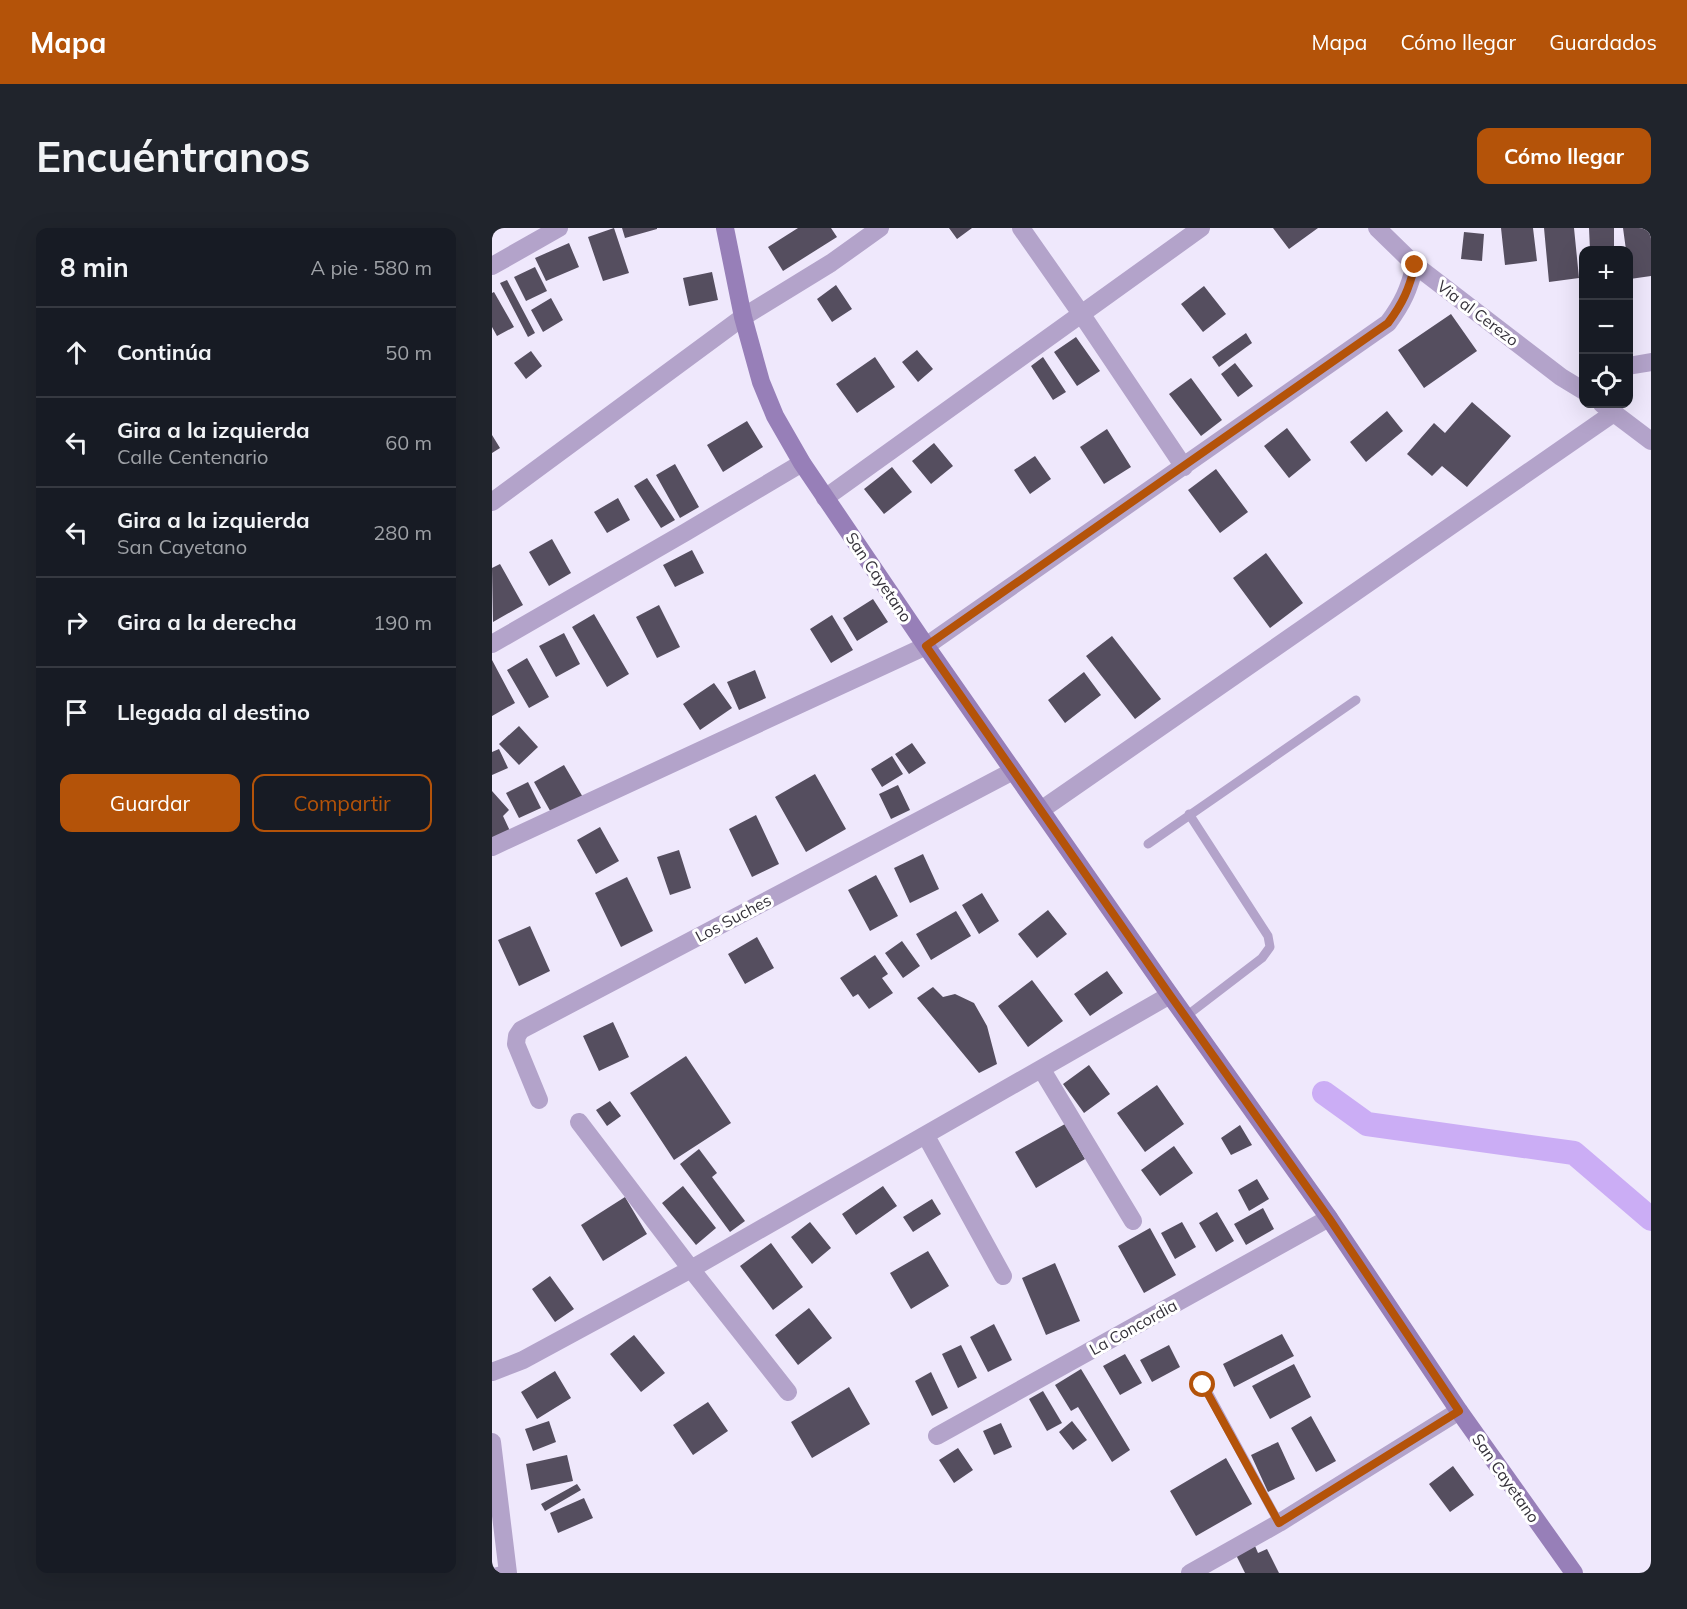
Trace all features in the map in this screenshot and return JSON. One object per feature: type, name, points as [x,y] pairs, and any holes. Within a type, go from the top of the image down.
[{"type":"main road","name":"San Cayetano","points":[[725,228],[743,317],[761,382],[776,416],[802,463],[926,646],[1185,1017],[1329,1218],[1459,1411],[1574,1573]]},
{"type":"street","points":[[492,266],[560,228]]},
{"type":"street","points":[[492,502],[743,317],[831,263],[880,228]]},
{"type":"street","points":[[1021,228],[1184,467]]},
{"type":"street","points":[[825,498],[1201,228]]},
{"type":"street","name":"Via al Cerezo","points":[[1377,228],[1415,265],[1579,389]]},
{"type":"street","points":[[492,847],[926,646],[1388,323],[1400,308],[1409,290],[1415,265]]},
{"type":"street","points":[[1633,365],[1651,362]]},
{"type":"street","points":[[1561,377],[1579,374]]},
{"type":"street","points":[[1041,810],[1608,408],[1651,441]]},
{"type":"street","points":[[492,644],[802,463]]},
{"type":"street","name":"Los Suches","points":[[539,1100],[516,1044],[521,1029],[1013,771]]},
{"type":"street","points":[[492,1372],[523,1360],[691,1269],[1170,995]]},
{"type":"street","points":[[1042,1070],[1133,1221]]},
{"type":"street","points":[[579,1122],[788,1392]]},
{"type":"street","points":[[926,1136],[1003,1276]]},
{"type":"street","name":"La Concordia","points":[[936,1436],[1329,1218]]},
{"type":"street","points":[[1190,1573],[1279,1523],[1459,1411]]},
{"type":"street","points":[[492,1442],[502,1571]]},
{"type":"lane","points":[[1148,844],[1356,700]]},
{"type":"lane","points":[[1185,1017],[1262,958],[1270,947],[1268,936],[1189,814]]},
{"type":"lane","points":[[1203,1385],[1279,1523]]},
{"type":"building","points":[[614,228],[629,273],[603,281],[588,237]]},
{"type":"building","points":[[622,228],[657,228],[657,229],[625,238]]},
{"type":"building","points":[[798,228],[831,228],[837,237],[783,271],[768,247]]},
{"type":"building","points":[[949,228],[972,228],[957,239]]},
{"type":"building","points":[[1273,228],[1318,228],[1289,249]]},
{"type":"building","points":[[1501,228],[1533,228],[1537,261],[1505,265]]},
{"type":"building","points":[[1544,228],[1574,228],[1579,278],[1549,282]]},
{"type":"building","points":[[1589,228],[1614,228],[1614,246],[1590,246]]},
{"type":"building","points":[[1623,228],[1651,228],[1651,276],[1633,279],[1633,246],[1625,246]]},
{"type":"building","points":[[1464,232],[1484,234],[1482,261],[1461,259]]},
{"type":"building","points":[[569,243],[579,267],[546,281],[535,258]]},
{"type":"building","points":[[535,267],[547,291],[526,301],[514,277]]},
{"type":"building","points":[[712,272],[718,300],[689,306],[683,278]]},
{"type":"building","points":[[507,280],[535,333],[528,337],[500,283]]},
{"type":"building","points":[[836,285],[852,309],[832,322],[817,299]]},
{"type":"building","points":[[1204,286],[1226,314],[1203,332],[1181,304]]},
{"type":"building","points":[[494,292],[514,327],[497,336],[492,327],[492,293]]},
{"type":"building","points":[[551,298],[563,320],[543,332],[531,310]]},
{"type":"building","points":[[1451,314],[1477,351],[1424,388],[1398,350]]},
{"type":"building","points":[[1246,333],[1252,343],[1219,367],[1212,357]]},
{"type":"building","points":[[1076,337],[1100,371],[1077,386],[1054,352]]},
{"type":"building","points":[[917,350],[933,369],[918,382],[902,362]]},
{"type":"building","points":[[531,351],[542,366],[526,379],[514,363]]},
{"type":"building","points":[[875,357],[895,387],[857,413],[836,384]]},
{"type":"building","points":[[1043,357],[1066,392],[1053,400],[1031,366]]},
{"type":"building","points":[[1235,363],[1253,386],[1238,397],[1221,374]]},
{"type":"building","points":[[1191,378],[1222,420],[1201,436],[1169,394]]},
{"type":"building","points":[[1472,402],[1511,436],[1467,487],[1442,466],[1432,476],[1407,454],[1434,423],[1445,433]]},
{"type":"building","points":[[1387,411],[1403,431],[1366,462],[1350,442]]},
{"type":"building","points":[[747,421],[763,447],[723,472],[707,445]]},
{"type":"building","points":[[1287,428],[1311,460],[1289,478],[1264,446]]},
{"type":"building","points":[[1107,429],[1131,467],[1104,484],[1080,447]]},
{"type":"building","points":[[492,435],[500,448],[492,453]]},
{"type":"building","points":[[934,443],[953,466],[931,484],[912,461]]},
{"type":"building","points":[[1035,456],[1051,479],[1030,494],[1014,470]]},
{"type":"building","points":[[675,464],[699,507],[680,518],[656,475]]},
{"type":"building","points":[[892,467],[912,492],[884,514],[864,489]]},
{"type":"building","points":[[1216,469],[1248,512],[1220,533],[1188,490]]},
{"type":"building","points":[[647,478],[675,520],[661,528],[634,486]]},
{"type":"building","points":[[618,498],[630,520],[607,533],[594,512]]},
{"type":"building","points":[[552,539],[571,573],[549,586],[529,552]]},
{"type":"building","points":[[692,550],[704,573],[675,587],[663,565]]},
{"type":"building","points":[[1266,553],[1303,603],[1270,628],[1233,578]]},
{"type":"building","points":[[500,564],[523,605],[493,622],[492,568]]},
{"type":"building","points":[[873,599],[888,622],[857,641],[843,618]]},
{"type":"building","points":[[659,605],[680,647],[657,658],[636,617]]},
{"type":"building","points":[[594,614],[629,674],[607,687],[572,627]]},
{"type":"building","points":[[832,615],[853,650],[831,663],[810,629]]},
{"type":"building","points":[[564,633],[580,664],[556,677],[539,646]]},
{"type":"building","points":[[1112,636],[1161,699],[1135,719],[1086,656]]},
{"type":"building","points":[[527,658],[549,697],[529,708],[507,670]]},
{"type":"building","points":[[492,660],[515,703],[492,716]]},
{"type":"building","points":[[755,670],[766,698],[739,710],[727,682]]},
{"type":"building","points":[[1084,672],[1101,695],[1065,723],[1048,700]]},
{"type":"building","points":[[714,683],[732,708],[700,730],[683,704]]},
{"type":"building","points":[[519,726],[538,747],[519,765],[499,744]]},
{"type":"building","points":[[912,743],[926,763],[909,774],[895,754]]},
{"type":"building","points":[[499,749],[508,768],[492,775],[492,752]]},
{"type":"building","points":[[892,756],[903,774],[882,787],[871,769]]},
{"type":"building","points":[[564,765],[584,799],[553,816],[534,782]]},
{"type":"building","points":[[815,774],[846,829],[806,852],[775,797]]},
{"type":"building","points":[[528,782],[541,808],[519,818],[506,793]]},
{"type":"building","points":[[898,785],[910,810],[891,819],[879,794]]},
{"type":"building","points":[[492,791],[509,810],[503,816],[511,833],[492,843]]},
{"type":"building","points":[[756,815],[779,864],[752,877],[729,829]]},
{"type":"building","points":[[600,827],[619,861],[596,874],[577,840]]},
{"type":"building","points":[[679,850],[691,888],[670,895],[657,857]]},
{"type":"building","points":[[923,854],[939,889],[910,903],[894,868]]},
{"type":"building","points":[[876,875],[898,916],[870,931],[848,890]]},
{"type":"building","points":[[627,877],[653,931],[621,947],[595,893]]},
{"type":"building","points":[[982,893],[999,921],[979,934],[962,905]]},
{"type":"building","points":[[1048,910],[1067,934],[1037,958],[1018,934]]},
{"type":"building","points":[[956,911],[971,936],[931,960],[916,934]]},
{"type":"building","points":[[530,926],[550,971],[519,986],[498,940]]},
{"type":"building","points":[[757,937],[774,968],[745,984],[728,954]]},
{"type":"building","points":[[902,941],[920,966],[903,978],[885,953]]},
{"type":"building","points":[[875,955],[888,974],[882,978],[893,993],[869,1009],[858,994],[853,997],[840,978]]},
{"type":"building","points":[[1107,971],[1123,993],[1090,1016],[1074,994]]},
{"type":"building","points":[[1032,980],[1063,1021],[1028,1047],[998,1006]]},
{"type":"building","points":[[933,987],[943,997],[955,994],[974,1003],[987,1026],[997,1064],[979,1073],[917,998]]},
{"type":"building","points":[[613,1022],[629,1057],[599,1071],[583,1036]]},
{"type":"building","points":[[686,1056],[731,1123],[674,1160],[630,1093]]},
{"type":"building","points":[[1089,1065],[1110,1094],[1084,1113],[1063,1084]]},
{"type":"building","points":[[1157,1085],[1184,1124],[1145,1152],[1117,1113]]},
{"type":"building","points":[[610,1101],[621,1116],[607,1126],[596,1110]]},
{"type":"building","points":[[1065,1124],[1085,1159],[1036,1188],[1015,1152]]},
{"type":"building","points":[[1240,1125],[1252,1145],[1231,1155],[1221,1138]]},
{"type":"building","points":[[1174,1146],[1193,1173],[1160,1196],[1141,1170]]},
{"type":"building","points":[[699,1149],[717,1173],[712,1177],[745,1221],[730,1232],[680,1164]]},
{"type":"building","points":[[1257,1179],[1269,1199],[1249,1211],[1238,1190]]},
{"type":"building","points":[[683,1186],[716,1228],[696,1245],[662,1203]]},
{"type":"building","points":[[883,1186],[897,1206],[856,1235],[842,1214]]},
{"type":"building","points":[[625,1197],[647,1234],[603,1261],[581,1225]]},
{"type":"building","points":[[932,1199],[941,1214],[913,1232],[903,1217]]},
{"type":"building","points":[[1263,1208],[1274,1229],[1246,1245],[1234,1224]]},
{"type":"building","points":[[1217,1212],[1234,1241],[1216,1252],[1199,1223]]},
{"type":"building","points":[[810,1222],[831,1248],[812,1264],[791,1237]]},
{"type":"building","points":[[1182,1222],[1196,1247],[1175,1259],[1161,1233]]},
{"type":"building","points":[[1150,1228],[1176,1275],[1144,1293],[1118,1246]]},
{"type":"building","points":[[771,1243],[803,1287],[773,1310],[740,1266]]},
{"type":"building","points":[[928,1251],[949,1286],[911,1309],[890,1273]]},
{"type":"building","points":[[1055,1263],[1080,1321],[1046,1335],[1022,1278]]},
{"type":"building","points":[[550,1276],[574,1309],[555,1322],[532,1289]]},
{"type":"building","points":[[809,1308],[832,1338],[798,1365],[775,1335]]},
{"type":"building","points":[[994,1324],[1012,1360],[988,1372],[970,1337]]},
{"type":"building","points":[[1282,1334],[1294,1356],[1234,1387],[1223,1364]]},
{"type":"building","points":[[634,1335],[665,1373],[641,1392],[610,1354]]},
{"type":"building","points":[[961,1345],[977,1378],[958,1388],[942,1354]]},
{"type":"building","points":[[1169,1345],[1180,1367],[1152,1382],[1140,1360]]},
{"type":"building","points":[[1125,1354],[1142,1383],[1120,1395],[1103,1366]]},
{"type":"building","points":[[1294,1364],[1311,1397],[1270,1419],[1252,1386]]},
{"type":"building","points":[[1081,1369],[1130,1450],[1112,1462],[1078,1407],[1071,1411],[1055,1385]]},
{"type":"building","points":[[555,1371],[571,1398],[537,1419],[521,1392]]},
{"type":"building","points":[[931,1372],[948,1408],[932,1416],[915,1381]]},
{"type":"building","points":[[849,1387],[870,1424],[812,1458],[791,1422]]},
{"type":"building","points":[[1043,1391],[1062,1423],[1047,1431],[1029,1399]]},
{"type":"building","points":[[708,1402],[728,1431],[693,1455],[673,1425]]},
{"type":"building","points":[[1311,1416],[1336,1461],[1316,1472],[1291,1428]]},
{"type":"building","points":[[549,1421],[556,1442],[533,1451],[525,1429]]},
{"type":"building","points":[[1072,1421],[1087,1440],[1073,1450],[1059,1432]]},
{"type":"building","points":[[1001,1423],[1012,1447],[994,1455],[983,1431]]},
{"type":"building","points":[[1278,1442],[1295,1479],[1268,1492],[1251,1455]]},
{"type":"building","points":[[958,1448],[973,1470],[954,1483],[939,1460]]},
{"type":"building","points":[[567,1455],[573,1481],[531,1490],[526,1464]]},
{"type":"building","points":[[1226,1458],[1252,1504],[1196,1536],[1170,1491]]},
{"type":"building","points":[[1453,1466],[1474,1495],[1450,1512],[1429,1484]]},
{"type":"building","points":[[577,1484],[581,1490],[545,1511],[541,1504]]},
{"type":"building","points":[[584,1498],[593,1518],[558,1533],[550,1513]]},
{"type":"building","points":[[1255,1546],[1258,1553],[1267,1549],[1279,1573],[1245,1573],[1236,1555]]},
{"type":"waterway","points":[[1324,1093],[1367,1124],[1574,1153],[1651,1219]]},
{"type":"route","points":[[1203,1385],[1279,1523],[1459,1411],[1329,1218],[926,646],[1388,323],[1400,308],[1409,290],[1415,265]]}]
